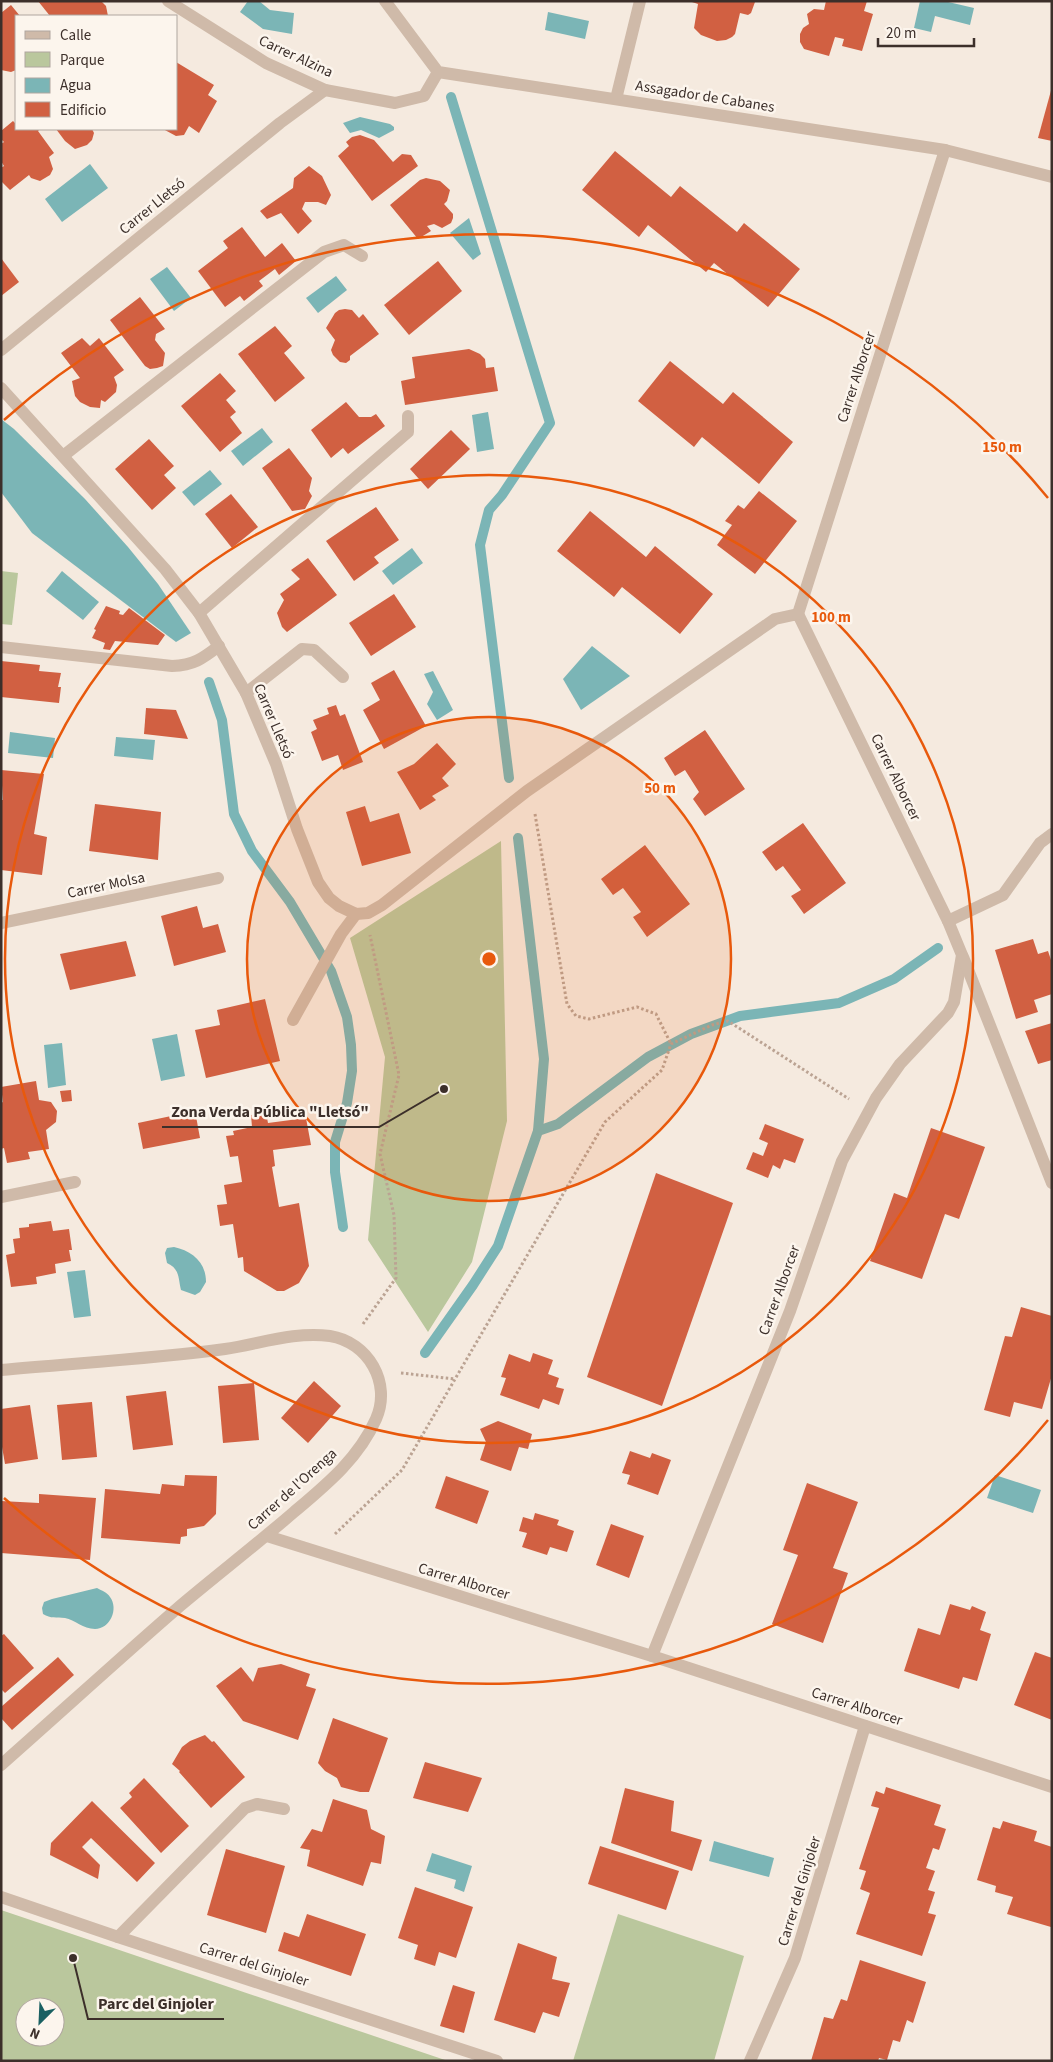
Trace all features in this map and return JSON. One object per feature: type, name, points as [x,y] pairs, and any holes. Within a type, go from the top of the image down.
[{"type":"street","name":"Carrer Alzina","points":[[168,1],[266,63],[325,90],[395,103],[424,96],[438,72]]},
{"type":"street","points":[[385,1],[438,72]]},
{"type":"street","points":[[616,99],[640,1]]},
{"type":"street","name":"Assagador de Cabanes","points":[[438,72],[945,150],[1052,177]]},
{"type":"street","name":"Carrer Lletsó","points":[[1,350],[280,123],[325,90]]},
{"type":"street","name":"Carrer Alborcer","points":[[945,150],[798,614],[948,921],[1052,1183]]},
{"type":"street","points":[[62,456],[324,252],[344,245],[362,256]]},
{"type":"street","name":"Carrer Lletsó","points":[[1,388],[165,569],[199,613],[246,693],[276,764],[318,882],[329,898],[347,911],[356,914]]},
{"type":"street","points":[[199,613],[408,432],[408,416]]},
{"type":"street","points":[[293,1020],[341,934],[356,914],[368,913],[382,906],[527,791],[775,619],[798,614]]},
{"type":"street","points":[[1,647],[172,666],[187,665],[199,661],[219,646]]},
{"type":"street","points":[[246,693],[302,650],[314,650],[343,677]]},
{"type":"street","points":[[948,921],[1003,895],[1040,843],[1052,834]]},
{"type":"street","name":"Carrer Molsa","points":[[1,923],[218,878]]},
{"type":"street","name":"Carrer Alborcer","points":[[652,1656],[790,1311],[842,1161],[868,1111],[900,1064],[948,1013],[958,987],[962,955]]},
{"type":"street","points":[[1,1198],[76,1182]]},
{"type":"street","points":[[1,1370],[225,1349],[295,1337],[330,1336],[350,1342],[367,1356],[377,1371]]},
{"type":"street","name":"Carrer de l'Orenga","points":[[1,1765],[181,1606],[267,1536],[334,1477],[361,1444],[377,1418],[381,1399],[377,1371]]},
{"type":"street","name":"Carrer Alborcer","points":[[267,1536],[652,1656],[1052,1787]]},
{"type":"street","name":"Carrer del Ginjoler","points":[[750,2061],[795,1958],[866,1726]]},
{"type":"street","points":[[118,1937],[246,1808],[257,1804],[284,1809]]},
{"type":"street","name":"Carrer del Ginjoler","points":[[1,1896],[118,1937],[497,2061]]},
{"type":"path","points":[[316,1552],[402,1470],[605,1122],[662,1070],[671,1044],[656,1014],[637,1007],[589,1019],[576,1016],[567,1004],[536,819],[527,791]]},
{"type":"path","points":[[350,1342],[396,1278],[394,1215],[380,1154],[399,1075],[369,932],[356,914]]},
{"type":"path","points":[[671,1044],[712,1025],[728,1022],[868,1111]]},
{"type":"path","points":[[377,1371],[455,1379]]},
{"type":"green space","points":[[1,571],[18,573],[12,625],[1,624]]},
{"type":"green space","points":[[501,841],[507,1121],[472,1262],[428,1332],[368,1240],[385,1057],[350,938]]},
{"type":"green space","points":[[1,1910],[448,2061],[1,2061]]},
{"type":"green space","points":[[618,1914],[744,1956],[714,2061],[573,2061]]},
{"type":"water","points":[[248,1],[259,1],[270,10],[294,13],[292,34],[263,29],[240,12]]},
{"type":"water","points":[[920,1],[944,1],[974,8],[970,25],[935,16],[931,32],[914,28]]},
{"type":"water","points":[[548,12],[589,21],[585,39],[545,30]]},
{"type":"water","points":[[360,117],[390,124],[394,127],[394,130],[379,138],[361,130],[350,133],[343,123]]},
{"type":"water","points":[[90,164],[108,188],[62,222],[45,199]]},
{"type":"water","points":[[469,218],[481,254],[473,260],[450,233]]},
{"type":"water","points":[[167,267],[191,298],[174,311],[150,279]]},
{"type":"water","points":[[336,276],[347,290],[318,313],[306,298]]},
{"type":"water","points":[[488,412],[494,449],[477,452],[472,415]]},
{"type":"water","points":[[1,419],[14,429],[85,499],[128,547],[158,584],[191,633],[176,642],[32,533],[1,492]]},
{"type":"water","points":[[262,428],[273,442],[243,466],[231,451]]},
{"type":"water","points":[[210,470],[222,484],[194,506],[182,492]]},
{"type":"water","points":[[412,548],[423,563],[393,585],[382,571]]},
{"type":"water","points":[[62,571],[99,602],[83,620],[46,591]]},
{"type":"water","points":[[592,646],[630,676],[581,710],[563,679]]},
{"type":"water","points":[[433,671],[453,710],[437,720],[427,704],[433,692],[424,674]]},
{"type":"water","points":[[10,732],[55,738],[53,758],[8,753]]},
{"type":"water","points":[[116,737],[155,740],[153,760],[114,756]]},
{"type":"water","points":[[177,1034],[185,1076],[161,1081],[152,1039]]},
{"type":"water","points":[[62,1043],[66,1085],[48,1088],[44,1045]]},
{"type":"water","points":[[174,1247],[187,1251],[197,1258],[204,1269],[206,1282],[200,1292],[195,1295],[181,1290],[176,1271],[167,1263],[165,1253],[167,1248]]},
{"type":"water","points":[[85,1270],[91,1316],[74,1318],[67,1272]]},
{"type":"water","points":[[995,1475],[1041,1490],[1033,1513],[987,1498]]},
{"type":"water","points":[[97,1588],[109,1595],[113,1602],[112,1618],[105,1626],[91,1629],[69,1619],[43,1614],[44,1602]]},
{"type":"water","points":[[714,1841],[774,1858],[769,1877],[709,1861]]},
{"type":"water","points":[[432,1853],[472,1866],[464,1892],[454,1888],[456,1880],[426,1871]]},
{"type":"building","points":[[38,1],[101,1],[106,6],[108,15],[49,15]]},
{"type":"building","points":[[689,1],[755,2],[751,13],[748,15],[740,13],[735,34],[726,40],[717,41],[701,35],[694,28],[698,4]]},
{"type":"building","points":[[826,1],[867,1],[864,11],[873,14],[862,51],[842,46],[844,39],[835,37],[829,56],[804,49],[800,42],[800,34],[803,28],[809,24],[807,14],[814,9],[824,10]]},
{"type":"building","points":[[11,5],[19,15],[15,15],[15,70],[11,72],[1,70],[1,13]]},
{"type":"building","points":[[178,63],[214,85],[208,95],[217,101],[199,133],[189,126],[184,135],[176,136],[165,130],[178,130]]},
{"type":"building","points":[[1052,87],[1052,141],[1038,138]]},
{"type":"building","points":[[13,121],[15,123],[15,130],[39,130],[54,153],[49,157],[53,169],[50,175],[40,181],[31,178],[29,175],[10,190],[1,181],[1,168],[4,166],[1,161],[1,144],[4,142],[1,139],[1,131]]},
{"type":"building","points":[[57,130],[92,130],[94,133],[92,140],[87,145],[75,149],[65,141]]},
{"type":"building","points":[[360,135],[374,140],[393,162],[402,154],[411,155],[418,166],[372,201],[338,156],[349,146],[346,142],[352,137]]},
{"type":"building","points":[[615,151],[671,197],[680,186],[737,232],[744,223],[800,269],[768,307],[714,263],[706,272],[648,225],[639,237],[582,190]]},
{"type":"building","points":[[309,166],[322,176],[331,195],[326,205],[318,202],[305,202],[302,209],[312,221],[298,234],[281,213],[267,219],[260,211],[293,188],[294,178]]},
{"type":"building","points":[[426,178],[440,181],[450,190],[447,201],[444,204],[453,214],[453,218],[451,223],[442,228],[434,224],[427,226],[431,231],[418,239],[390,205],[420,180]]},
{"type":"building","points":[[242,227],[265,257],[282,243],[296,261],[279,275],[275,269],[259,281],[263,286],[244,301],[240,296],[225,307],[198,271],[228,248],[223,241]]},
{"type":"building","points":[[1,258],[19,282],[1,296]]},
{"type":"building","points":[[438,261],[462,291],[409,335],[384,305]]},
{"type":"building","points":[[140,297],[165,329],[156,334],[155,340],[165,353],[163,366],[157,368],[150,369],[145,366],[110,320]]},
{"type":"building","points":[[345,309],[352,310],[359,318],[363,314],[379,334],[350,356],[350,360],[346,363],[340,362],[333,355],[331,350],[335,340],[326,328],[335,313]]},
{"type":"building","points":[[275,326],[292,346],[284,353],[305,378],[275,402],[238,354]]},
{"type":"building","points":[[82,338],[90,346],[99,338],[124,370],[114,377],[117,385],[116,392],[105,402],[101,400],[100,408],[90,407],[80,402],[75,396],[72,381],[80,378],[61,353]]},
{"type":"building","points":[[469,349],[480,354],[485,359],[486,368],[494,367],[498,391],[405,405],[401,381],[415,378],[412,357]]},
{"type":"building","points":[[670,361],[723,404],[733,392],[793,442],[759,484],[702,437],[694,447],[638,401]]},
{"type":"building","points":[[220,373],[236,391],[226,400],[236,412],[230,417],[242,433],[220,452],[181,406]]},
{"type":"building","points":[[346,402],[359,417],[371,417],[376,414],[385,426],[348,454],[343,448],[331,458],[311,430]]},
{"type":"building","points":[[451,430],[470,449],[428,489],[410,469]]},
{"type":"building","points":[[149,439],[174,466],[164,475],[176,488],[152,510],[115,469]]},
{"type":"building","points":[[289,448],[312,478],[309,491],[312,496],[305,509],[292,511],[262,468]]},
{"type":"building","points":[[759,491],[797,521],[755,574],[717,545],[732,525],[725,521],[738,505],[744,509]]},
{"type":"building","points":[[231,494],[258,527],[232,548],[205,514]]},
{"type":"building","points":[[376,507],[399,540],[374,557],[379,563],[354,581],[326,541]]},
{"type":"building","points":[[590,511],[646,557],[655,546],[713,594],[680,634],[622,587],[614,597],[557,551]]},
{"type":"building","points":[[308,558],[337,595],[287,632],[282,627],[277,613],[284,600],[280,594],[300,579],[291,570]]},
{"type":"building","points":[[394,594],[416,627],[371,656],[349,623]]},
{"type":"building","points":[[106,606],[120,611],[119,614],[123,615],[129,608],[165,635],[158,645],[115,641],[110,650],[103,649],[105,643],[92,638],[96,630],[94,629]]},
{"type":"building","points":[[1,661],[40,665],[39,671],[61,673],[58,687],[61,687],[59,703],[1,697]]},
{"type":"building","points":[[394,670],[426,726],[384,749],[363,710],[380,700],[371,683]]},
{"type":"building","points":[[336,705],[340,716],[345,714],[363,762],[343,770],[338,755],[322,761],[311,732],[317,729],[313,720],[329,714],[327,708]]},
{"type":"building","points":[[146,708],[176,710],[188,739],[144,734]]},
{"type":"building","points":[[705,730],[745,789],[705,816],[693,799],[699,792],[685,770],[675,776],[664,758]]},
{"type":"building","points":[[437,743],[456,764],[442,778],[449,786],[432,796],[436,800],[420,810],[397,772],[414,764]]},
{"type":"building","points":[[1,770],[44,774],[34,834],[47,837],[42,875],[1,870],[1,800],[3,800]]},
{"type":"building","points":[[95,804],[161,812],[158,860],[89,851]]},
{"type":"building","points":[[365,806],[370,822],[399,813],[411,853],[362,866],[346,812]]},
{"type":"building","points":[[803,823],[846,883],[804,914],[791,896],[801,890],[783,866],[776,871],[762,852]]},
{"type":"building","points":[[645,845],[690,904],[647,937],[633,917],[641,912],[623,888],[613,895],[601,879]]},
{"type":"building","points":[[197,906],[203,928],[218,924],[226,952],[174,966],[161,916]]},
{"type":"building","points":[[1033,939],[1038,954],[1048,951],[1052,963],[1052,994],[1034,1000],[1038,1012],[1016,1019],[995,950]]},
{"type":"building","points":[[126,941],[136,976],[70,990],[60,954]]},
{"type":"building","points":[[265,999],[280,1061],[206,1078],[195,1030],[220,1025],[217,1010]]},
{"type":"building","points":[[1052,1023],[1052,1060],[1038,1064],[1025,1031]]},
{"type":"building","points":[[36,1081],[39,1100],[51,1102],[57,1111],[56,1122],[46,1130],[49,1149],[28,1152],[30,1159],[7,1163],[4,1148],[1,1149],[1,1103],[3,1102],[1,1087]]},
{"type":"building","points":[[71,1090],[72,1101],[62,1102],[60,1091]]},
{"type":"building","points":[[195,1111],[200,1138],[143,1149],[138,1123]]},
{"type":"building","points":[[266,1113],[268,1123],[306,1118],[311,1145],[273,1150],[275,1166],[272,1167],[279,1207],[299,1203],[309,1266],[299,1283],[284,1291],[277,1291],[244,1271],[243,1257],[238,1258],[233,1224],[220,1226],[217,1205],[227,1204],[224,1185],[242,1182],[238,1156],[230,1157],[226,1136],[234,1135],[233,1131],[252,1127],[251,1115]]},
{"type":"building","points":[[765,1124],[804,1139],[795,1163],[784,1159],[780,1169],[773,1165],[768,1178],[746,1169],[753,1152],[763,1156],[768,1143],[759,1139]]},
{"type":"building","points":[[931,1128],[985,1147],[959,1219],[945,1214],[922,1279],[870,1261],[894,1193],[907,1198]]},
{"type":"building","points":[[656,1173],[733,1203],[662,1406],[587,1377]]},
{"type":"building","points":[[51,1221],[53,1231],[69,1229],[72,1250],[69,1250],[71,1261],[55,1264],[56,1273],[36,1277],[37,1284],[11,1287],[6,1255],[15,1253],[13,1239],[20,1238],[19,1228],[29,1227],[29,1224]]},
{"type":"building","points":[[1021,1307],[1052,1316],[1052,1375],[1042,1409],[1014,1402],[1010,1417],[984,1410],[1005,1336],[1012,1337]]},
{"type":"building","points":[[533,1353],[553,1360],[548,1374],[559,1378],[556,1387],[564,1389],[559,1405],[543,1399],[539,1409],[500,1395],[506,1378],[501,1377],[509,1354],[530,1362]]},
{"type":"building","points":[[314,1381],[341,1406],[308,1443],[281,1418]]},
{"type":"building","points":[[254,1383],[259,1440],[223,1443],[218,1386]]},
{"type":"building","points":[[166,1391],[173,1445],[133,1450],[126,1396]]},
{"type":"building","points":[[92,1402],[97,1457],[62,1460],[57,1405]]},
{"type":"building","points":[[30,1405],[38,1459],[5,1464],[1,1441],[1,1409]]},
{"type":"building","points":[[498,1421],[532,1434],[528,1449],[519,1447],[511,1471],[480,1460],[486,1442],[480,1429]]},
{"type":"building","points":[[630,1451],[650,1458],[652,1453],[671,1460],[658,1495],[627,1484],[630,1475],[622,1473]]},
{"type":"building","points":[[185,1475],[217,1476],[216,1514],[204,1526],[187,1529],[187,1536],[181,1537],[180,1544],[101,1538],[105,1489],[160,1494],[162,1484],[184,1486]]},
{"type":"building","points":[[446,1476],[489,1491],[477,1524],[435,1508]]},
{"type":"building","points":[[807,1483],[858,1502],[833,1568],[848,1573],[823,1643],[772,1624],[798,1555],[783,1550]]},
{"type":"building","points":[[39,1494],[96,1498],[90,1560],[1,1553],[1,1501],[39,1503]]},
{"type":"building","points":[[535,1513],[559,1520],[557,1525],[574,1531],[567,1552],[550,1547],[547,1555],[522,1547],[527,1533],[519,1531],[523,1517],[533,1520]]},
{"type":"building","points":[[611,1524],[644,1536],[629,1578],[596,1565]]},
{"type":"building","points":[[950,1604],[970,1610],[972,1606],[986,1612],[980,1630],[991,1634],[977,1681],[963,1677],[959,1689],[904,1671],[918,1628],[940,1635]]},
{"type":"building","points":[[4,1634],[34,1668],[5,1693],[1,1689],[1,1636]]},
{"type":"building","points":[[1035,1652],[1052,1658],[1052,1720],[1014,1705]]},
{"type":"building","points":[[58,1657],[74,1675],[12,1730],[1,1718],[1,1707]]},
{"type":"building","points":[[281,1664],[310,1674],[306,1686],[316,1689],[298,1740],[243,1721],[216,1686],[241,1667],[253,1682],[258,1668]]},
{"type":"building","points":[[333,1718],[388,1738],[369,1792],[360,1792],[341,1787],[337,1778],[325,1771],[318,1763]]},
{"type":"building","points":[[205,1735],[212,1742],[214,1741],[245,1777],[211,1808],[172,1764],[182,1747],[190,1741]]},
{"type":"building","points":[[425,1762],[482,1778],[468,1812],[413,1798]]},
{"type":"building","points":[[144,1778],[189,1826],[161,1853],[120,1808],[132,1797],[129,1793]]},
{"type":"building","points":[[886,1787],[941,1805],[934,1825],[946,1829],[939,1850],[933,1848],[926,1868],[935,1871],[928,1890],[935,1892],[928,1913],[936,1915],[922,1956],[856,1934],[870,1893],[860,1889],[866,1871],[859,1869],[879,1808],[871,1806],[876,1791],[884,1794]]},
{"type":"building","points":[[625,1788],[674,1801],[671,1831],[702,1840],[692,1871],[611,1843]]},
{"type":"building","points":[[333,1799],[367,1810],[371,1829],[385,1836],[381,1864],[371,1862],[363,1886],[307,1866],[310,1850],[300,1848],[312,1829],[322,1832]]},
{"type":"building","points":[[92,1801],[155,1863],[137,1882],[91,1838],[82,1847],[100,1865],[98,1879],[50,1855],[51,1843]]},
{"type":"building","points":[[1003,1821],[1037,1831],[1034,1841],[1052,1847],[1051,1927],[1007,1914],[1013,1897],[995,1892],[996,1886],[977,1880],[993,1827],[1000,1829]]},
{"type":"building","points":[[600,1846],[679,1871],[666,1910],[588,1884]]},
{"type":"building","points":[[226,1849],[285,1866],[266,1933],[207,1915]]},
{"type":"building","points":[[415,1887],[473,1907],[456,1958],[439,1952],[435,1966],[414,1959],[418,1945],[398,1938]]},
{"type":"building","points":[[307,1914],[366,1934],[351,1976],[278,1951],[284,1932],[299,1937]]},
{"type":"building","points":[[518,1943],[557,1957],[552,1979],[570,1983],[559,2017],[543,2012],[535,2033],[494,2020]]},
{"type":"building","points":[[860,1960],[926,1982],[913,2023],[907,2020],[900,2042],[893,2040],[887,2060],[879,2058],[878,2061],[811,2061],[824,2017],[833,2019],[841,1999],[847,2001]]},
{"type":"building","points":[[453,1985],[475,1992],[464,2033],[440,2026]]},
{"type":"waterway","points":[[451,97],[550,423],[502,495],[489,510],[480,545],[509,778]]},
{"type":"waterway","points":[[209,682],[222,720],[234,814],[252,851],[290,902],[331,971],[347,1017],[352,1071],[347,1103],[335,1142],[335,1172],[343,1227]]},
{"type":"waterway","points":[[518,838],[544,1059],[538,1131]]},
{"type":"waterway","points":[[425,1353],[498,1246],[538,1131],[558,1124],[648,1057],[691,1034],[740,1016],[839,1003],[894,979],[938,948]]},
{"type":"place","name":"Zona Verda Pública \"Lletsó\"","points":[[444,1089]]},
{"type":"place","name":"Parc del Ginjoler","points":[[73,1958]]}]
